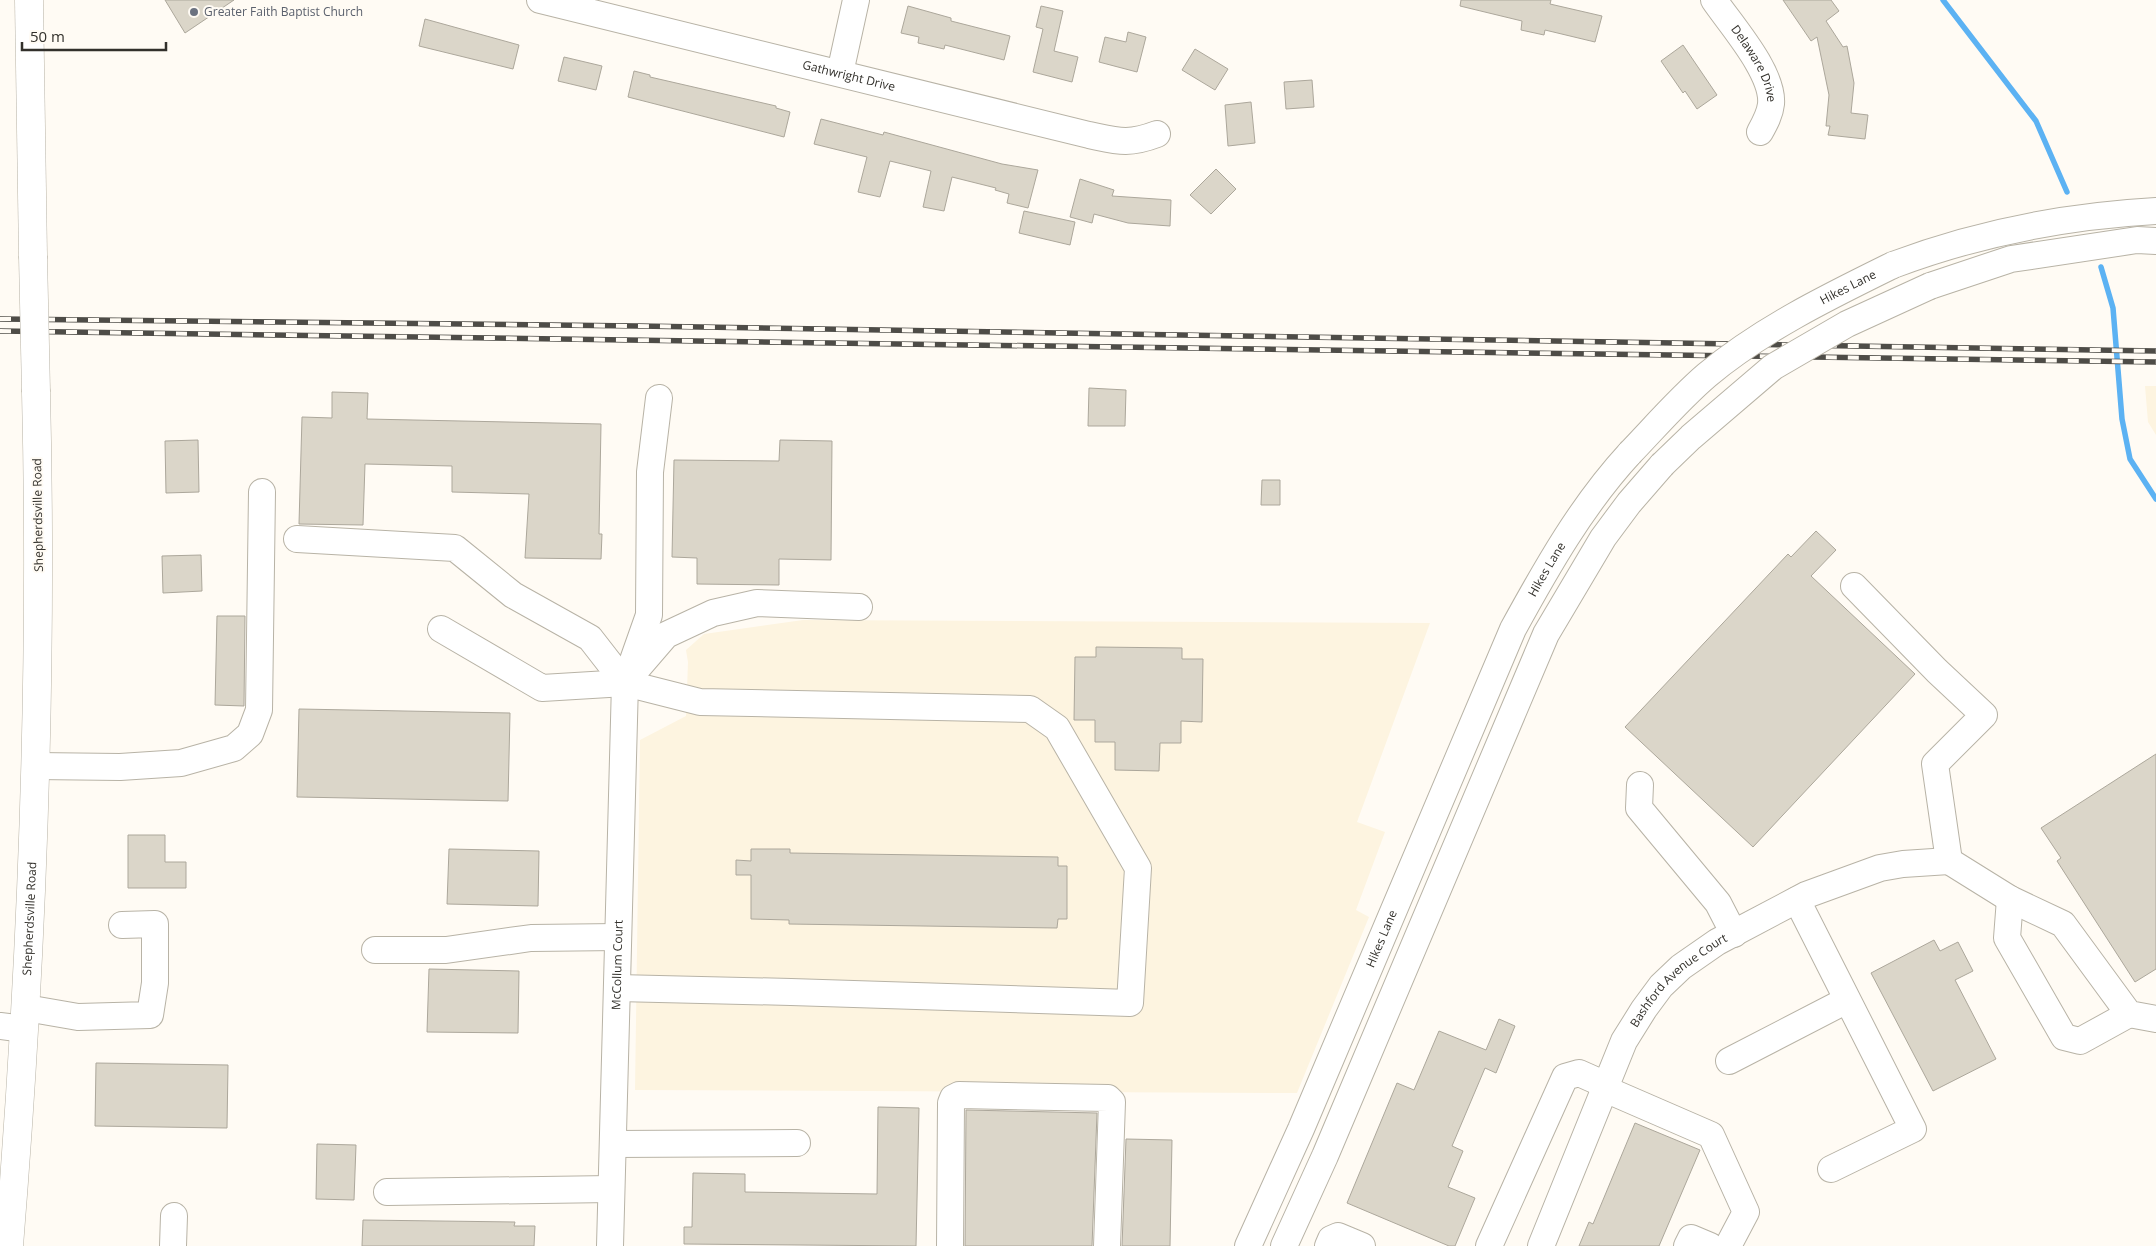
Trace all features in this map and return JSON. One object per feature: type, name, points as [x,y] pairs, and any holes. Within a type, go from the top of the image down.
[{"type":"main road","name":"Shepherdsville Road","points":[[9,1246],[17,1021],[36,766],[40,542],[29,0]]},
{"type":"street","name":"Gathwright Drive","points":[[540,0],[1120,142],[1137,142],[1157,134]]},
{"type":"street","points":[[840,73],[856,0]]},
{"type":"street","name":"Delaware Drive","points":[[1714,0],[1768,82],[1771,104],[1768,116],[1760,132]]},
{"type":"street","name":"Hikes Lane","points":[[1248,1246],[1301,1129],[1513,629],[1544,573],[1603,482],[1708,375],[1766,334],[1837,292],[1893,265],[1938,248],[2001,232],[2105,214],[2156,211]]},
{"type":"street","points":[[1284,1246],[1325,1156],[1546,634],[1603,538],[1629,503],[1662,465],[1691,437],[1773,367],[1847,324],[1930,286],[2010,259],[2138,240],[2156,241]]},
{"type":"street","name":"McCollum Court","points":[[610,1246],[624,683],[648,615],[650,472],[659,398]]},
{"type":"street","points":[[36,766],[120,767],[181,762],[234,748],[250,734],[259,710],[262,492]]},
{"type":"street","points":[[297,539],[455,548],[513,595],[590,638],[624,683]]},
{"type":"street","points":[[1854,586],[1937,671],[1984,715],[1935,764],[1948,861],[2010,899],[2064,924],[2129,1014]]},
{"type":"street","points":[[624,683],[666,635],[713,613],[757,603],[859,607]]},
{"type":"street","points":[[440,629],[542,688],[624,683],[700,702],[1030,710],[1057,728],[1138,868],[1130,1003],[616,988]]},
{"type":"street","points":[[1640,785],[1638,800],[1642,813],[1718,904],[1734,934]]},
{"type":"street","name":"Bashford Avenue Court","points":[[1541,1246],[1624,1041],[1661,986],[1681,967],[1734,934],[1796,900],[1880,868],[1903,864],[1948,861]]},
{"type":"street","points":[[2010,899],[2008,938],[2064,1036],[2080,1041],[2129,1014],[2156,1019]]},
{"type":"street","points":[[1796,900],[1913,1129],[1831,1169]]},
{"type":"street","points":[[17,1021],[150,1015],[155,982],[155,924],[122,925]]},
{"type":"street","points":[[376,950],[446,950],[530,938],[618,937]]},
{"type":"street","points":[[1729,1061],[1847,1000]]},
{"type":"street","points":[[1489,1246],[1565,1077],[1579,1073],[1711,1135],[1746,1212],[1728,1246]]},
{"type":"street","points":[[950,1246],[951,1103],[953,1098],[959,1095],[1108,1098],[1112,1102],[1107,1246]]},
{"type":"street","points":[[612,1144],[797,1143]]},
{"type":"street","points":[[387,1192],[611,1190]]},
{"type":"street","points":[[173,1246],[174,1216]]},
{"type":"street","points":[[1328,1246],[1331,1240],[1338,1236],[1362,1246]]},
{"type":"street","points":[[1687,1246],[1690,1238],[1710,1246]]},
{"type":"shaded area","points":[[2145,386],[2156,386],[2156,435],[2148,422]]},
{"type":"shaded area","points":[[803,620],[1430,623],[1357,822],[1385,832],[1356,910],[1369,917],[1297,1093],[635,1090],[640,740],[686,716],[688,662],[686,650],[704,634]]},
{"type":"building","name":"Greater Faith Baptist Church","points":[[165,0],[234,0],[185,33]]},
{"type":"building","points":[[1461,0],[1551,0],[1550,4],[1602,16],[1595,42],[1545,30],[1544,35],[1521,30],[1522,21],[1460,6]]},
{"type":"building","points":[[1783,0],[1831,0],[1839,11],[1826,21],[1843,47],[1847,46],[1854,83],[1851,113],[1868,115],[1865,139],[1828,135],[1830,126],[1826,126],[1829,95],[1817,37],[1811,41]]},
{"type":"building","points":[[908,6],[951,18],[951,21],[1010,36],[1004,60],[945,45],[944,49],[918,43],[919,37],[901,33]]},
{"type":"building","points":[[1041,6],[1063,11],[1054,51],[1078,57],[1072,82],[1033,72],[1043,29],[1036,27]]},
{"type":"building","points":[[425,19],[519,45],[513,69],[419,46]]},
{"type":"building","points":[[1128,32],[1146,37],[1137,72],[1099,62],[1105,37],[1126,42]]},
{"type":"building","points":[[1683,45],[1717,95],[1697,109],[1685,91],[1683,93],[1661,61]]},
{"type":"building","points":[[1195,49],[1228,69],[1215,90],[1182,70]]},
{"type":"building","points":[[564,57],[602,66],[596,90],[558,81]]},
{"type":"building","points":[[634,71],[650,75],[650,77],[776,106],[776,108],[790,112],[784,137],[628,97]]},
{"type":"building","points":[[1312,80],[1314,107],[1286,109],[1284,82]]},
{"type":"building","points":[[1251,102],[1255,143],[1228,146],[1225,105]]},
{"type":"building","points":[[821,119],[883,135],[884,132],[1002,164],[1038,170],[1028,208],[1007,203],[1009,194],[995,190],[996,188],[952,177],[944,211],[923,207],[931,171],[890,161],[880,197],[858,192],[867,157],[814,144]]},
{"type":"building","points":[[1216,169],[1236,189],[1211,214],[1190,195]]},
{"type":"building","points":[[1080,179],[1114,190],[1112,196],[1171,200],[1170,226],[1128,223],[1094,214],[1092,223],[1070,217]]},
{"type":"building","points":[[1024,211],[1075,222],[1070,245],[1019,233]]},
{"type":"building","points":[[1089,388],[1126,390],[1125,426],[1088,426]]},
{"type":"building","points":[[332,392],[368,393],[367,419],[601,424],[599,534],[602,534],[601,559],[525,558],[529,494],[452,492],[452,466],[365,464],[363,525],[299,524],[302,417],[332,418]]},
{"type":"building","points":[[198,440],[199,492],[166,493],[165,441]]},
{"type":"building","points":[[780,440],[832,441],[831,560],[779,559],[779,585],[697,584],[697,558],[672,557],[674,460],[779,461]]},
{"type":"building","points":[[1262,480],[1280,480],[1280,505],[1261,505]]},
{"type":"building","points":[[1816,531],[1836,550],[1811,576],[1915,674],[1753,847],[1625,727],[1788,554],[1791,557]]},
{"type":"building","points":[[201,555],[202,591],[163,593],[162,556]]},
{"type":"building","points":[[217,616],[245,616],[244,706],[215,705]]},
{"type":"building","points":[[1096,647],[1182,648],[1182,659],[1203,659],[1202,722],[1181,721],[1181,743],[1160,743],[1159,771],[1115,770],[1115,742],[1095,742],[1095,720],[1074,720],[1075,657],[1096,657]]},
{"type":"building","points":[[299,709],[510,713],[508,801],[297,797]]},
{"type":"building","points":[[2156,754],[2156,969],[2135,982],[2057,861],[2061,858],[2041,828]]},
{"type":"building","points":[[128,835],[165,835],[165,862],[186,862],[186,888],[128,888]]},
{"type":"building","points":[[449,849],[539,851],[538,906],[447,904]]},
{"type":"building","points":[[751,849],[790,849],[790,853],[1058,857],[1058,866],[1067,866],[1067,919],[1058,919],[1057,928],[789,924],[789,920],[751,919],[751,875],[736,875],[736,860],[751,861]]},
{"type":"building","points":[[1934,940],[1940,951],[1958,942],[1973,971],[1955,980],[1996,1059],[1933,1091],[1871,973]]},
{"type":"building","points":[[429,969],[519,971],[518,1033],[427,1032]]},
{"type":"building","points":[[1499,1019],[1515,1026],[1496,1073],[1485,1068],[1452,1146],[1463,1151],[1448,1187],[1475,1198],[1455,1246],[1449,1246],[1347,1203],[1397,1083],[1414,1090],[1439,1031],[1486,1050]]},
{"type":"building","points":[[96,1063],[228,1065],[227,1128],[95,1126]]},
{"type":"building","points":[[878,1107],[919,1108],[916,1246],[684,1244],[684,1227],[692,1227],[693,1173],[745,1174],[745,1192],[877,1194]]},
{"type":"building","points":[[966,1110],[1097,1113],[1092,1246],[965,1246]]},
{"type":"building","points":[[1635,1123],[1700,1150],[1659,1246],[1579,1246],[1589,1222],[1593,1224]]},
{"type":"building","points":[[1126,1139],[1172,1140],[1170,1246],[1122,1246]]},
{"type":"building","points":[[317,1144],[356,1145],[354,1200],[316,1199]]},
{"type":"building","points":[[363,1220],[515,1222],[514,1226],[535,1226],[534,1246],[362,1246]]},
{"type":"waterway","points":[[1943,0],[2036,121],[2067,192]]},
{"type":"waterway","points":[[2101,267],[2113,308],[2122,419],[2130,459],[2156,499]]},
{"type":"railway","points":[[0,319],[638,326],[2156,351]]},
{"type":"railway","points":[[0,331],[2156,362]]},
{"type":"place","name":"Greater Faith Baptist Church","points":[[194,12]]}]
